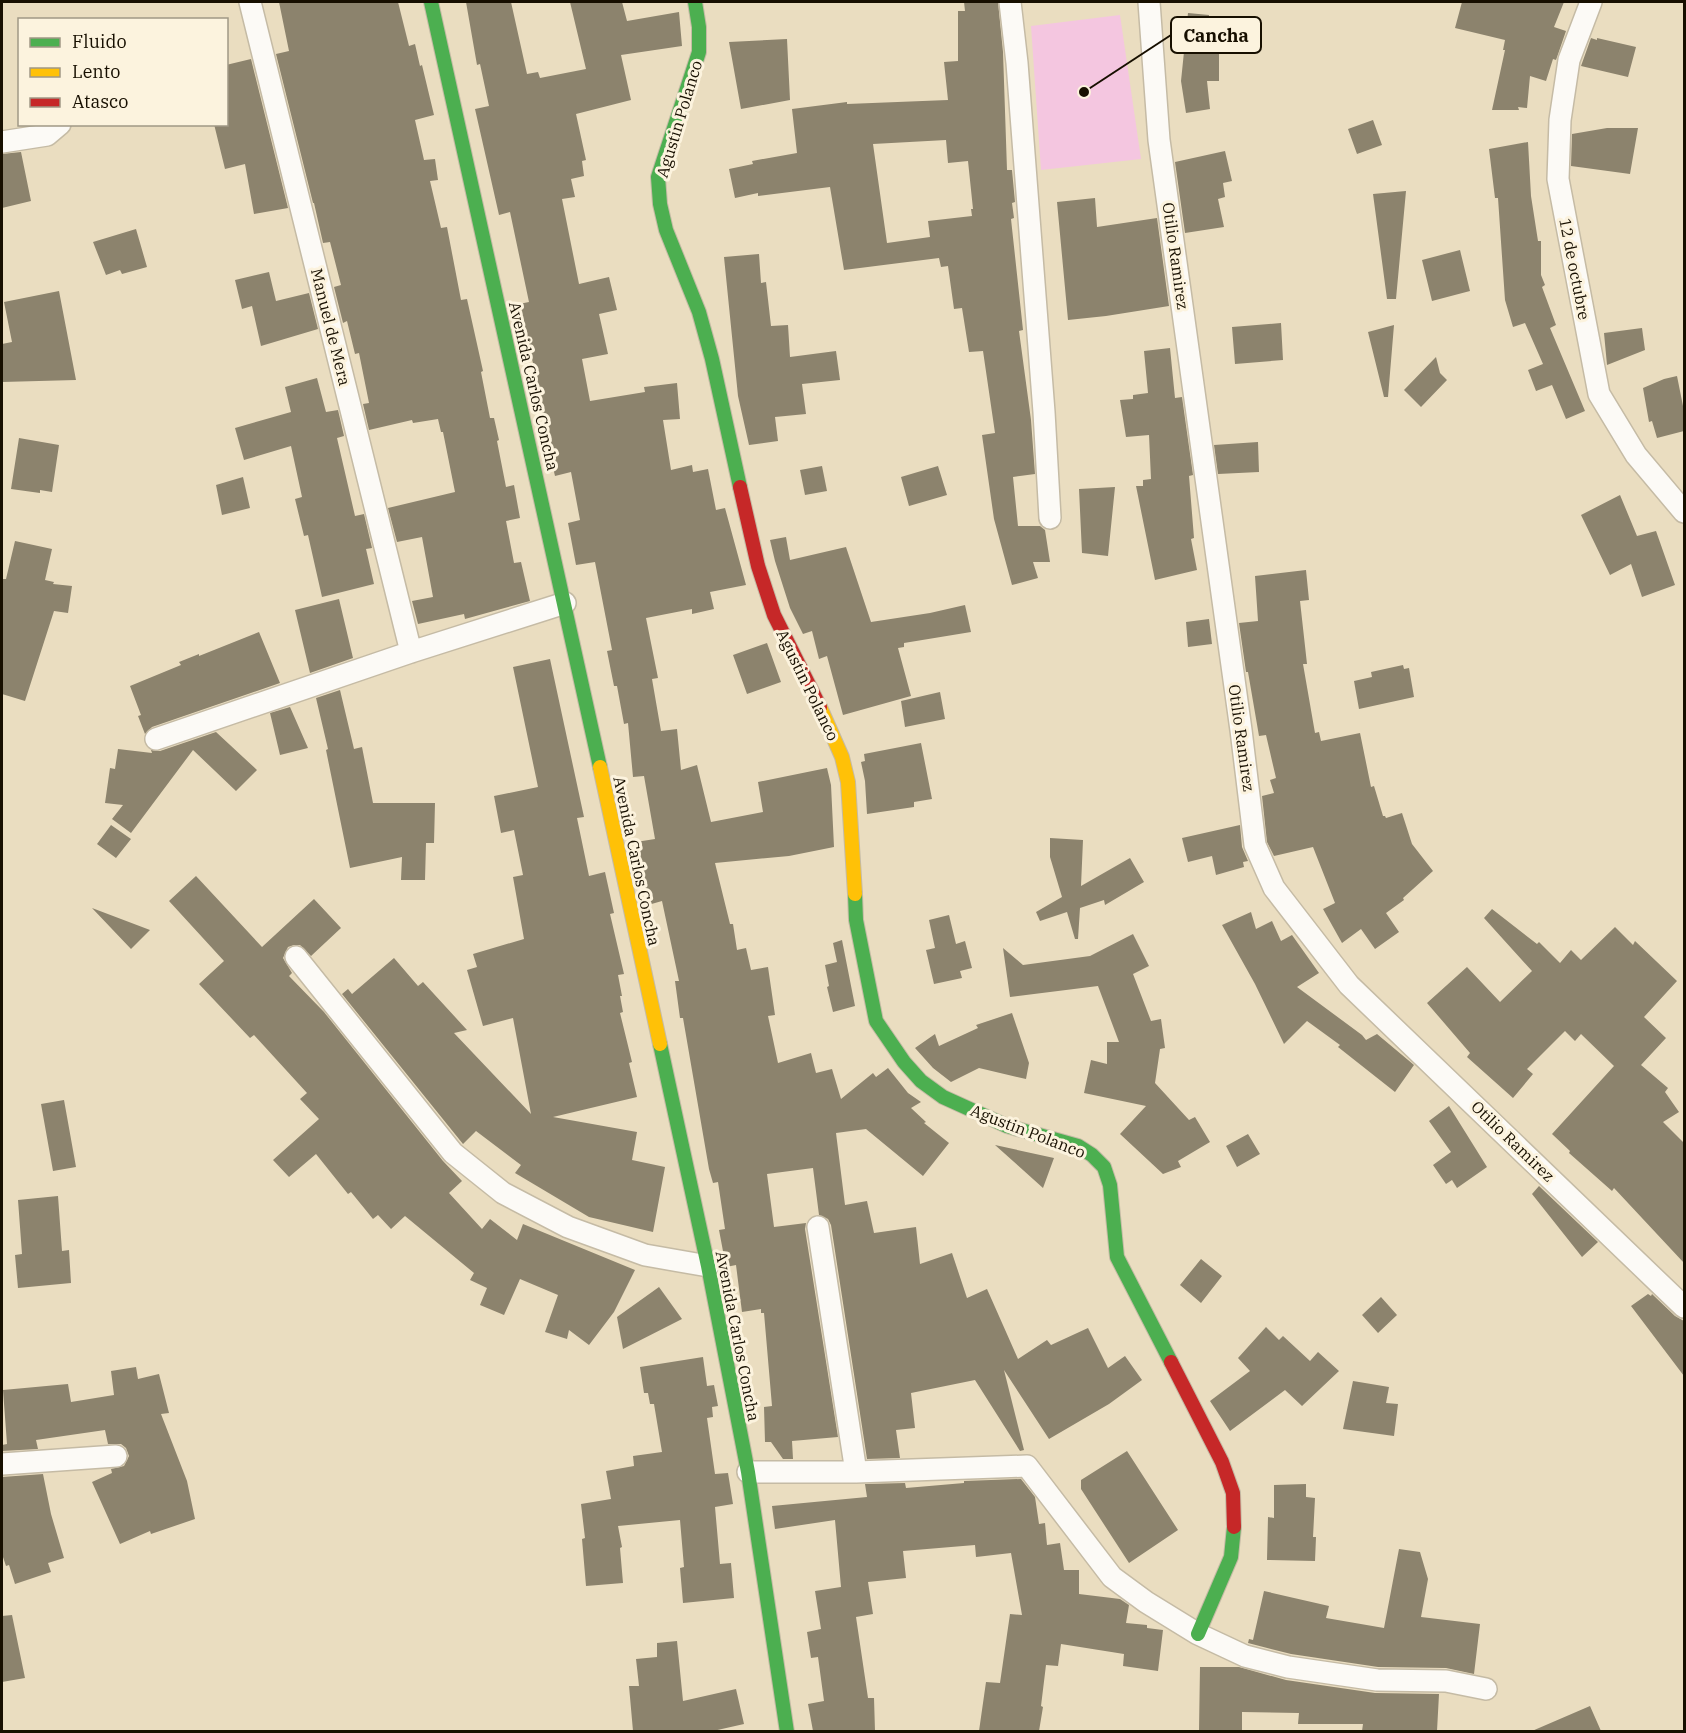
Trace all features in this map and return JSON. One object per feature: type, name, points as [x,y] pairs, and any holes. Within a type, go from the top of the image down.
[{"type":"street","name":"Manuel de Mera","points":[[250,2],[411,652]]},
{"type":"street","name":"Avenida Carlos Concha","points":[[431,2],[566,603],[708,1266],[748,1472],[787,1731]]},
{"type":"street","name":"Agustin Polanco","points":[[695,2],[699,27],[699,52],[658,177],[660,204],[666,230],[699,312],[712,359],[767,598],[842,757],[848,782],[856,920],[876,1021],[904,1062],[921,1081],[943,1097],[1006,1126],[1077,1146],[1092,1155],[1104,1167],[1110,1185],[1118,1257],[1222,1462],[1233,1493],[1234,1523],[1231,1557],[1198,1634]]},
{"type":"street","points":[[1010,2],[1017,63],[1050,518]]},
{"type":"street","name":"Otilio Ramirez","points":[[1149,2],[1159,140],[1255,845],[1261,862],[1274,888],[1349,985],[1684,1307]]},
{"type":"street","name":"12 de octubre","points":[[1591,2],[1569,60],[1560,120],[1558,179],[1599,394],[1636,455],[1684,512]]},
{"type":"street","points":[[2,142],[47,135],[58,126]]},
{"type":"street","points":[[156,739],[411,652],[566,603]]},
{"type":"street","points":[[296,957],[453,1153],[502,1193],[568,1227],[645,1255],[708,1266]]},
{"type":"street","points":[[818,1227],[856,1472]]},
{"type":"street","points":[[2,1464],[116,1456]]},
{"type":"street","points":[[748,1472],[856,1472],[1027,1466],[1112,1577],[1146,1602],[1198,1634],[1245,1656],[1288,1667],[1377,1680],[1446,1681],[1486,1689]]},
{"type":"shaded area","points":[[1120,15],[1141,159],[1041,170],[1031,26]]},
{"type":"building","points":[[279,2],[398,2],[409,46],[415,44],[420,66],[422,65],[434,115],[415,120],[424,160],[435,159],[438,180],[430,181],[441,228],[447,227],[461,300],[467,299],[483,371],[481,372],[490,418],[494,418],[499,440],[497,441],[506,487],[514,485],[520,518],[506,521],[514,563],[521,562],[530,601],[465,619],[464,614],[418,624],[412,601],[433,597],[422,537],[397,542],[388,508],[455,492],[443,432],[441,432],[438,419],[413,423],[412,420],[369,430],[363,404],[369,403],[359,353],[355,354],[347,321],[343,323],[334,287],[341,285],[330,242],[323,243],[276,54],[289,51]]},
{"type":"building","points":[[466,2],[511,2],[527,74],[538,72],[540,78],[586,69],[570,2],[622,2],[627,21],[679,12],[682,46],[621,55],[631,100],[576,114],[586,160],[582,161],[584,176],[571,179],[575,197],[562,199],[579,284],[609,277],[617,310],[599,314],[608,354],[582,359],[590,401],[645,392],[644,387],[677,383],[680,419],[663,420],[671,470],[692,465],[693,472],[708,469],[716,510],[725,508],[746,585],[710,592],[714,609],[692,614],[692,609],[646,618],[658,678],[652,679],[661,731],[677,729],[681,770],[697,765],[711,822],[763,812],[758,782],[827,768],[831,785],[834,847],[789,856],[715,863],[730,924],[733,924],[737,950],[746,948],[751,970],[768,967],[775,1015],[768,1016],[778,1063],[811,1053],[816,1073],[832,1069],[841,1099],[873,1073],[876,1077],[888,1068],[908,1093],[921,1102],[911,1108],[926,1122],[924,1123],[949,1143],[923,1176],[866,1129],[836,1133],[845,1205],[867,1201],[874,1233],[916,1227],[920,1264],[952,1253],[967,1298],[987,1289],[1018,1359],[1047,1340],[1051,1345],[1088,1328],[1108,1368],[1125,1356],[1142,1380],[1109,1404],[1049,1439],[1004,1370],[1024,1450],[1020,1451],[975,1380],[911,1393],[915,1428],[896,1430],[900,1458],[867,1459],[831,1225],[828,1219],[819,1215],[813,1168],[767,1174],[774,1227],[806,1223],[805,1229],[838,1437],[792,1441],[793,1459],[783,1459],[771,1442],[765,1442],[764,1407],[772,1406],[764,1313],[761,1313],[761,1309],[742,1312],[736,1265],[726,1267],[719,1230],[725,1229],[718,1182],[713,1183],[709,1169],[683,1018],[680,1018],[675,981],[679,981],[662,901],[648,905],[639,866],[636,842],[655,839],[644,776],[633,777],[628,723],[624,724],[617,686],[614,686],[607,651],[612,650],[595,562],[576,565],[568,523],[580,520],[571,472],[555,476],[546,438],[532,377],[536,376],[519,304],[529,302],[510,212],[499,215],[475,109],[489,106],[480,64],[477,65]]},
{"type":"building","points":[[964,2],[998,2],[1003,52],[1007,170],[1012,170],[1015,202],[1012,203],[1014,218],[1011,219],[1023,330],[1019,331],[1031,420],[1035,474],[1013,477],[1018,526],[1040,526],[1045,530],[1050,562],[1033,562],[1038,578],[1012,585],[994,519],[982,435],[995,433],[983,351],[969,352],[962,308],[954,309],[948,266],[941,267],[939,258],[844,270],[830,187],[758,196],[758,193],[735,198],[729,169],[753,164],[752,161],[797,153],[792,109],[847,102],[847,104],[948,100],[944,62],[958,61],[958,11],[965,11]],"holes":[[[946,140],[948,163],[968,161],[972,216],[928,221],[930,237],[887,243],[873,144]]]},
{"type":"building","points":[[1462,2],[1564,2],[1554,27],[1566,31],[1556,60],[1553,59],[1546,81],[1530,76],[1527,108],[1492,110],[1505,50],[1503,50],[1505,40],[1455,28]]},
{"type":"building","points":[[1188,13],[1209,15],[1206,52],[1219,53],[1219,81],[1207,81],[1210,109],[1186,113],[1181,81]]},
{"type":"building","points":[[1591,38],[1636,47],[1628,77],[1581,66]]},
{"type":"building","points":[[787,39],[790,100],[741,109],[729,42]]},
{"type":"building","points":[[251,59],[288,208],[254,214],[245,164],[225,169],[214,126],[228,126],[228,65]]},
{"type":"building","points":[[1373,120],[1382,145],[1357,154],[1348,129]]},
{"type":"building","points":[[1607,128],[1638,128],[1630,174],[1571,166],[1572,134]]},
{"type":"building","points":[[1528,142],[1531,196],[1538,241],[1541,241],[1541,275],[1545,285],[1542,287],[1556,325],[1550,328],[1585,411],[1566,419],[1552,385],[1536,391],[1528,370],[1543,364],[1525,323],[1513,327],[1505,300],[1498,198],[1495,198],[1489,149]]},
{"type":"building","points":[[1225,151],[1232,181],[1223,183],[1225,197],[1218,199],[1224,227],[1185,233],[1175,162]]},
{"type":"building","points":[[21,152],[31,201],[2,208],[2,154]]},
{"type":"building","points":[[1406,191],[1396,299],[1387,299],[1373,194]]},
{"type":"building","points":[[1095,198],[1097,227],[1157,218],[1169,306],[1068,320],[1057,202]]},
{"type":"building","points":[[136,229],[147,267],[122,274],[120,270],[106,275],[93,242]]},
{"type":"building","points":[[1460,250],[1470,291],[1432,301],[1422,260]]},
{"type":"building","points":[[759,254],[761,283],[766,282],[771,326],[788,325],[790,357],[836,351],[840,380],[802,384],[806,414],[775,417],[778,441],[749,445],[738,396],[724,257]]},
{"type":"building","points":[[269,272],[276,301],[309,293],[318,329],[261,346],[252,306],[242,309],[235,280]]},
{"type":"building","points":[[59,291],[76,380],[2,382],[2,344],[12,342],[4,302]]},
{"type":"building","points":[[1281,323],[1283,360],[1235,364],[1232,327]]},
{"type":"building","points":[[1394,325],[1388,397],[1384,397],[1368,332]]},
{"type":"building","points":[[1642,328],[1645,350],[1607,365],[1604,333]]},
{"type":"building","points":[[1170,348],[1175,398],[1182,397],[1193,475],[1189,476],[1194,538],[1191,539],[1197,570],[1155,580],[1136,486],[1143,486],[1143,480],[1151,479],[1149,435],[1126,437],[1120,400],[1133,399],[1133,395],[1148,393],[1144,351]]},
{"type":"building","points":[[1436,357],[1440,373],[1447,380],[1421,407],[1404,390]]},
{"type":"building","points":[[1677,376],[1684,411],[1684,431],[1657,438],[1652,421],[1649,422],[1643,388]]},
{"type":"building","points":[[317,378],[326,412],[338,410],[344,436],[337,438],[355,516],[364,514],[372,548],[366,549],[374,584],[322,597],[308,535],[304,536],[295,499],[302,497],[291,446],[244,460],[235,428],[291,412],[285,387]]},
{"type":"building","points":[[19,438],[59,445],[52,492],[40,490],[40,493],[11,489]]},
{"type":"building","points":[[1258,442],[1259,472],[1218,474],[1214,445]]},
{"type":"building","points":[[822,466],[827,491],[805,495],[800,470]]},
{"type":"building","points":[[938,466],[947,495],[909,506],[901,477]]},
{"type":"building","points":[[243,477],[250,508],[222,515],[216,485]]},
{"type":"building","points":[[1115,487],[1108,556],[1082,553],[1079,489]]},
{"type":"building","points":[[1620,495],[1637,536],[1656,531],[1675,585],[1642,597],[1631,564],[1610,575],[1581,515]]},
{"type":"building","points":[[786,537],[790,560],[846,547],[871,622],[965,605],[971,632],[904,643],[904,647],[898,648],[911,696],[843,715],[827,656],[819,659],[812,631],[803,634],[790,608],[770,540]]},
{"type":"building","points":[[15,541],[52,549],[45,580],[54,582],[53,584],[72,586],[68,613],[54,611],[25,701],[2,694],[2,579],[6,579]]},
{"type":"building","points":[[1306,570],[1309,600],[1300,601],[1307,664],[1303,664],[1315,733],[1319,732],[1321,741],[1360,733],[1371,787],[1374,786],[1383,816],[1386,818],[1402,813],[1412,844],[1433,871],[1403,898],[1404,900],[1386,913],[1399,932],[1375,949],[1361,929],[1342,943],[1323,909],[1335,903],[1313,847],[1274,856],[1267,842],[1262,796],[1274,793],[1270,780],[1276,778],[1266,735],[1259,736],[1239,623],[1258,621],[1255,576]]},
{"type":"building","points":[[339,599],[353,658],[310,673],[295,610]]},
{"type":"building","points":[[1209,619],[1212,644],[1188,647],[1186,622]]},
{"type":"building","points":[[259,632],[280,683],[152,727],[145,734],[138,716],[141,715],[130,686],[181,665],[179,662]]},
{"type":"building","points":[[767,643],[781,682],[747,694],[733,655]]},
{"type":"building","points":[[550,659],[584,817],[577,818],[589,876],[605,872],[614,913],[610,914],[624,974],[618,975],[623,1012],[620,1013],[632,1062],[629,1063],[637,1097],[553,1117],[637,1132],[632,1160],[665,1167],[653,1232],[589,1217],[515,1173],[521,1165],[476,1131],[463,1144],[342,994],[348,989],[352,994],[394,958],[418,986],[423,982],[467,1030],[454,1033],[531,1114],[513,1018],[483,1026],[467,970],[477,967],[473,954],[524,939],[513,877],[523,875],[514,830],[501,833],[494,796],[538,787],[513,667]]},
{"type":"building","points":[[1403,665],[1404,669],[1409,668],[1414,697],[1359,709],[1354,681],[1372,677],[1371,672]]},
{"type":"building","points":[[340,690],[354,749],[362,747],[373,803],[435,803],[434,843],[426,843],[425,880],[401,880],[402,857],[350,868],[316,698]]},
{"type":"building","points":[[940,692],[945,719],[905,727],[901,701]]},
{"type":"building","points":[[290,707],[308,748],[280,755],[270,713]]},
{"type":"building","points":[[216,732],[257,770],[236,791],[193,750],[131,833],[112,819],[123,805],[105,803],[110,768],[115,769],[118,749],[152,753],[151,750],[160,751]]},
{"type":"building","points":[[921,743],[932,799],[914,802],[914,807],[867,814],[861,762],[865,761],[864,754]]},
{"type":"building","points":[[111,825],[131,839],[116,858],[97,844]]},
{"type":"building","points":[[1240,825],[1242,847],[1248,861],[1243,862],[1244,867],[1216,875],[1212,856],[1188,862],[1182,838]]},
{"type":"building","points":[[1050,838],[1083,840],[1081,886],[1130,858],[1144,882],[1105,905],[1104,900],[1080,908],[1078,939],[1075,939],[1067,912],[1040,921],[1036,912],[1062,897],[1050,857]]},
{"type":"building","points":[[196,876],[262,947],[314,899],[341,928],[311,956],[300,945],[288,947],[283,958],[292,973],[289,976],[324,1012],[443,1161],[462,1181],[449,1193],[482,1229],[490,1219],[517,1240],[523,1224],[635,1270],[614,1312],[589,1345],[569,1330],[567,1339],[545,1332],[558,1295],[520,1279],[504,1315],[480,1305],[487,1288],[470,1280],[474,1273],[405,1216],[391,1229],[378,1215],[373,1219],[351,1192],[348,1194],[316,1154],[289,1177],[273,1160],[319,1119],[300,1099],[307,1093],[254,1035],[250,1038],[199,984],[224,961],[169,901]]},
{"type":"building","points":[[92,908],[150,930],[131,949]]},
{"type":"building","points":[[1492,909],[1537,944],[1539,942],[1560,963],[1571,950],[1581,960],[1615,927],[1633,945],[1635,941],[1677,981],[1644,1017],[1666,1038],[1641,1065],[1668,1088],[1665,1092],[1679,1112],[1663,1122],[1684,1143],[1684,1263],[1614,1188],[1612,1191],[1569,1153],[1570,1151],[1552,1134],[1614,1066],[1581,1034],[1575,1041],[1565,1031],[1527,1069],[1533,1074],[1513,1098],[1467,1057],[1470,1053],[1427,1003],[1467,967],[1500,1002],[1532,971],[1484,918]]},
{"type":"building","points":[[1251,912],[1256,929],[1272,921],[1281,941],[1292,935],[1319,973],[1297,987],[1366,1040],[1377,1034],[1414,1065],[1395,1092],[1338,1047],[1340,1045],[1307,1021],[1284,1044],[1255,984],[1222,925]]},
{"type":"building","points":[[949,915],[956,944],[965,941],[972,968],[960,971],[962,978],[934,984],[926,950],[935,948],[929,920]]},
{"type":"building","points":[[1133,934],[1149,966],[1133,974],[1151,1021],[1161,1019],[1165,1048],[1160,1049],[1155,1083],[1189,1120],[1195,1117],[1210,1142],[1178,1161],[1181,1167],[1163,1174],[1120,1134],[1146,1106],[1084,1093],[1091,1060],[1107,1064],[1107,1042],[1119,1042],[1098,986],[1010,997],[1003,948],[1023,965],[1090,956]]},
{"type":"building","points":[[842,940],[855,1006],[833,1012],[825,965],[837,962],[833,943]]},
{"type":"building","points":[[1012,1013],[1029,1063],[1026,1079],[979,1068],[951,1082],[933,1068],[915,1048],[935,1034],[939,1046],[978,1028],[976,1025]]},
{"type":"building","points":[[64,1100],[76,1167],[53,1171],[41,1104]]},
{"type":"building","points":[[1449,1106],[1487,1167],[1457,1188],[1452,1180],[1446,1184],[1433,1165],[1451,1152],[1429,1121]]},
{"type":"building","points":[[1248,1134],[1260,1154],[1237,1167],[1226,1146]]},
{"type":"building","points":[[995,1145],[1054,1158],[1043,1188]]},
{"type":"building","points":[[1539,1186],[1598,1242],[1582,1257],[1532,1194]]},
{"type":"building","points":[[58,1196],[62,1251],[69,1250],[71,1283],[18,1288],[15,1255],[22,1254],[18,1200]]},
{"type":"building","points":[[1201,1259],[1222,1276],[1201,1303],[1180,1285]]},
{"type":"building","points":[[659,1287],[682,1319],[623,1349],[617,1317]]},
{"type":"building","points":[[1648,1294],[1651,1296],[1652,1294],[1675,1316],[1684,1321],[1684,1376],[1631,1306]]},
{"type":"building","points":[[1381,1297],[1397,1315],[1378,1333],[1362,1315]]},
{"type":"building","points":[[1266,1327],[1279,1340],[1283,1336],[1310,1361],[1318,1352],[1339,1371],[1302,1406],[1285,1390],[1230,1431],[1210,1401],[1250,1371],[1238,1358]]},
{"type":"building","points":[[703,1357],[707,1386],[714,1385],[718,1406],[712,1407],[713,1417],[707,1418],[715,1474],[728,1473],[733,1504],[715,1507],[720,1564],[731,1563],[734,1598],[683,1603],[680,1568],[684,1567],[680,1520],[618,1526],[622,1547],[620,1548],[623,1583],[586,1586],[582,1539],[585,1538],[581,1504],[611,1499],[606,1471],[634,1466],[633,1456],[662,1452],[654,1404],[650,1404],[648,1393],[644,1393],[640,1367]]},
{"type":"building","points":[[136,1367],[138,1379],[159,1374],[169,1413],[161,1414],[187,1481],[195,1519],[151,1534],[150,1531],[120,1544],[92,1482],[112,1473],[111,1469],[124,1466],[129,1456],[126,1448],[121,1444],[108,1444],[105,1430],[36,1440],[38,1449],[2,1451],[2,1445],[7,1444],[3,1390],[68,1384],[71,1402],[114,1395],[111,1371]]},
{"type":"building","points":[[1353,1381],[1389,1387],[1386,1403],[1398,1404],[1394,1436],[1343,1429]]},
{"type":"building","points":[[1127,1451],[1178,1530],[1129,1563],[1081,1489],[1081,1480]]},
{"type":"building","points":[[43,1474],[51,1514],[64,1558],[48,1563],[51,1572],[15,1584],[9,1565],[6,1566],[2,1554],[2,1477]]},
{"type":"building","points":[[1021,1479],[1035,1497],[1039,1524],[1045,1523],[1047,1545],[1060,1543],[1064,1570],[1079,1570],[1079,1594],[1120,1599],[1129,1605],[1126,1623],[1147,1625],[1147,1628],[1163,1630],[1158,1671],[1123,1666],[1124,1654],[1061,1644],[1058,1666],[1046,1665],[1039,1731],[979,1731],[986,1682],[1000,1683],[1010,1614],[1022,1615],[1011,1553],[976,1557],[975,1545],[903,1551],[906,1578],[868,1582],[873,1614],[856,1617],[868,1698],[874,1698],[875,1731],[813,1731],[808,1704],[824,1701],[818,1657],[811,1658],[807,1632],[821,1629],[815,1591],[841,1587],[835,1520],[775,1529],[772,1506],[867,1497],[865,1484],[905,1483],[906,1488],[964,1483],[964,1481]]},
{"type":"building","points":[[1306,1484],[1306,1497],[1315,1498],[1313,1537],[1316,1537],[1315,1561],[1267,1560],[1268,1517],[1274,1518],[1274,1485]]},
{"type":"building","points":[[1399,1549],[1420,1552],[1428,1579],[1421,1617],[1480,1624],[1474,1674],[1446,1668],[1378,1667],[1291,1654],[1248,1643],[1249,1639],[1253,1640],[1264,1591],[1329,1606],[1326,1618],[1384,1628]]},
{"type":"building","points":[[12,1615],[25,1678],[2,1682],[2,1616]]},
{"type":"building","points":[[677,1641],[683,1701],[736,1689],[744,1724],[713,1731],[633,1731],[629,1686],[639,1686],[636,1659],[657,1657],[657,1643]]},
{"type":"building","points":[[1200,1667],[1239,1667],[1286,1680],[1375,1693],[1439,1694],[1437,1731],[1362,1731],[1363,1724],[1298,1724],[1299,1713],[1242,1712],[1242,1731],[1199,1731]]},
{"type":"building","points":[[1590,1706],[1601,1731],[1532,1731]]},
{"type":"traffic: fast","points":[[431,2],[600,767]]},
{"type":"traffic: fast","points":[[695,2],[699,27],[699,52],[658,177],[660,204],[666,230],[699,312],[712,359],[740,487]]},
{"type":"traffic: fast","points":[[855,894],[856,920],[876,1021],[904,1062],[921,1081],[943,1097],[1007,1126],[1078,1146],[1104,1167],[1110,1185],[1117,1257],[1171,1362]]},
{"type":"traffic: fast","points":[[660,1044],[708,1266],[748,1472],[787,1732]]},
{"type":"traffic: fast","points":[[1198,1634],[1231,1557],[1234,1527]]},
{"type":"traffic: slow","points":[[820,707],[842,757],[848,782],[855,894]]},
{"type":"traffic: slow","points":[[600,767],[660,1044]]},
{"type":"traffic: jam","points":[[740,487],[758,566],[774,615],[820,707]]},
{"type":"traffic: jam","points":[[1171,1362],[1222,1462],[1233,1493],[1234,1527]]},
{"type":"place","name":"Cancha","points":[[1084,92]]}]
